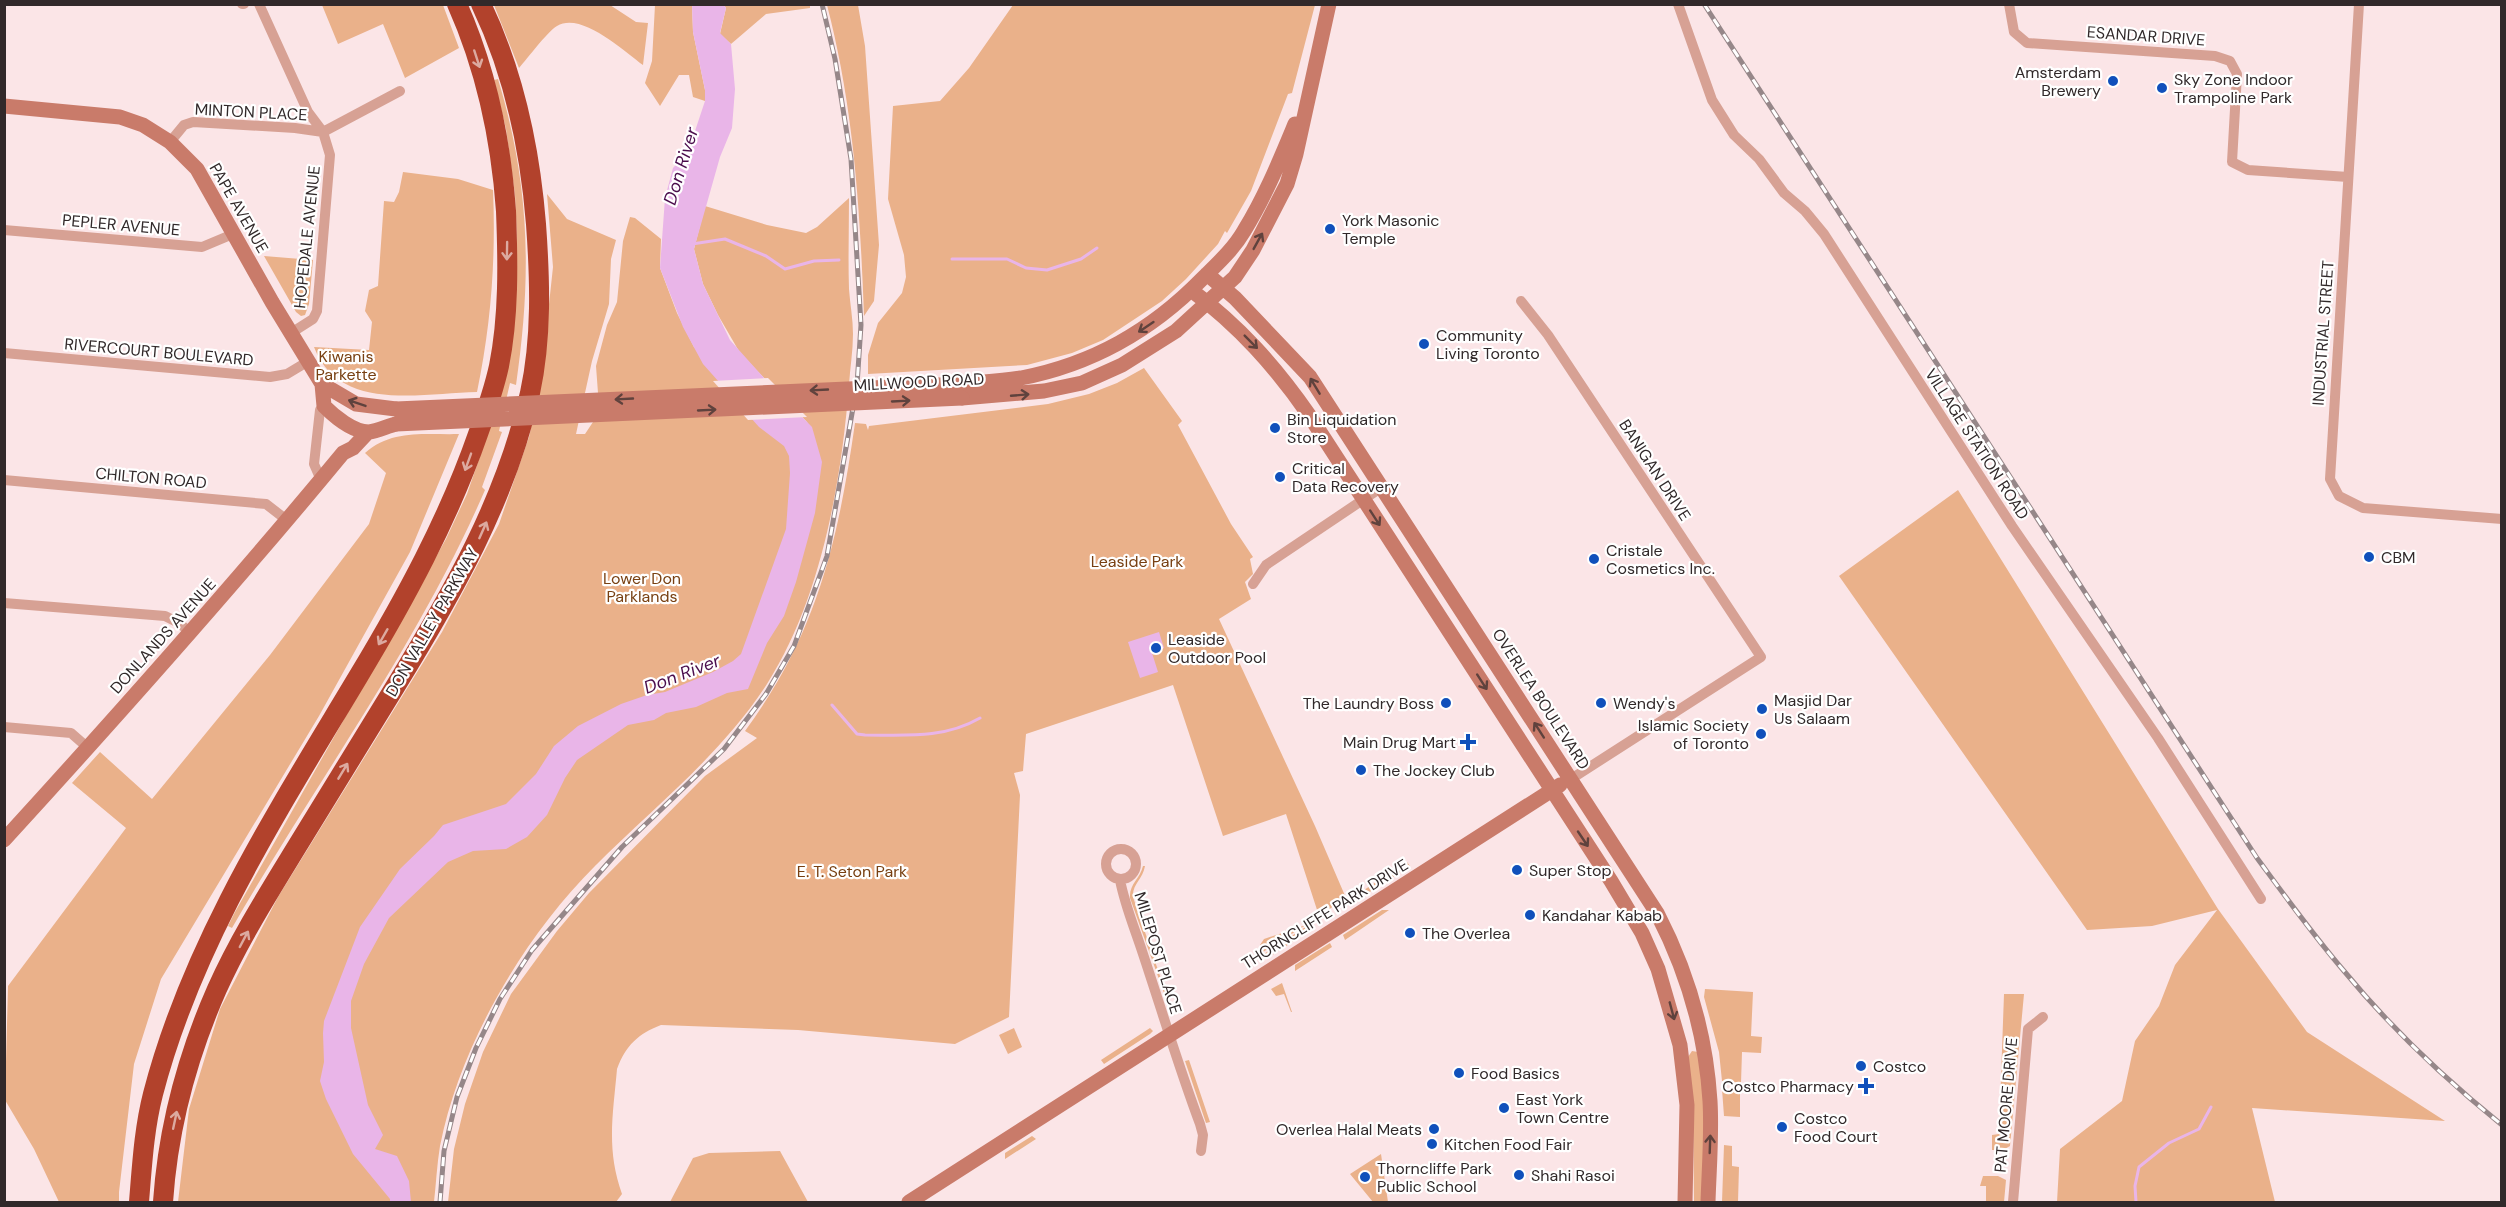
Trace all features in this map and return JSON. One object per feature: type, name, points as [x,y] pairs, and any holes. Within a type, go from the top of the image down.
[{"type":"highway","points":[[139,1203],[152,1097],[166,1049],[200,960],[282,807],[418,573],[460,484],[493,393],[503,335],[507,239],[504,183],[491,106],[478,59],[457,4]]},
{"type":"highway","name":"DON VALLEY PARKWAY","points":[[163,1203],[170,1145],[188,1065],[219,986],[264,902],[455,587],[497,497],[530,394],[538,328],[534,196],[528,152],[519,114],[505,66],[481,4]]},
{"type":"main road","name":"MILLWOOD ROAD","points":[[396,417],[962,391],[1023,395],[1082,383],[1126,363],[1176,331],[1235,277],[1253,250],[1287,184],[1296,154],[1329,4]]},
{"type":"main road","name":"MILLWOOD ROAD","points":[[962,391],[1079,363],[1120,344],[1161,316],[1191,290],[1224,258],[1243,233],[1277,170],[1309,90]]},
{"type":"main road","name":"PAPE AVENUE","points":[[4,106],[120,117],[143,125],[170,142],[197,169],[232,234],[322,384],[356,404],[396,417]]},
{"type":"main road","name":"OVERLEA BOULEVARD","points":[[1207,274],[1224,288],[1310,377],[1657,913],[1675,948],[1689,988],[1703,1043],[1710,1100],[1708,1203]]},
{"type":"main road","points":[[1191,290],[1208,303],[1279,372],[1611,881],[1642,933],[1658,969],[1680,1045],[1687,1104],[1685,1203]]},
{"type":"main road","name":"PAPE AVENUE","points":[[322,384],[324,406]]},
{"type":"main road","points":[[324,406],[338,418],[363,430]]},
{"type":"main road","name":"DONLANDS AVENUE","points":[[4,840],[288,522],[343,453],[346,442],[363,430],[375,417],[396,417]]},
{"type":"main road","name":"THORNCLIFFE PARK DRIVE","points":[[909,1203],[1571,779]]},
{"type":"street","name":"HOPEDALE AVENUE","points":[[259,4],[308,112],[323,132],[330,155],[317,311],[313,319],[291,333]]},
{"type":"street","name":"VILLAGE STATION ROAD","points":[[1678,4],[1712,100],[1734,135],[1759,159],[1784,193],[1805,211],[1824,234],[2012,526],[2158,738],[2261,899]]},
{"type":"street","name":"ESANDAR DRIVE","points":[[2009,4],[2014,32],[2027,43],[2215,56],[2230,61],[2237,74],[2232,162],[2248,170],[2348,177]]},
{"type":"street","name":"INDUSTRIAL STREET","points":[[2359,4],[2329,472],[2332,484],[2339,496],[2368,509],[2502,519]]},
{"type":"street","name":"MINTON PLACE","points":[[170,142],[184,125],[193,122],[295,128],[323,132],[400,91]]},
{"type":"street","name":"PEPLER AVENUE","points":[[4,230],[202,247],[232,234]]},
{"type":"street","name":"BANIGAN DRIVE","points":[[1521,301],[1548,335],[1761,657]]},
{"type":"street","name":"RIVERCOURT BOULEVARD","points":[[4,353],[270,377],[287,374],[307,362]]},
{"type":"street","points":[[321,480],[314,464],[320,410],[324,406]]},
{"type":"street","name":"CHILTON ROAD","points":[[4,480],[266,504],[288,522]]},
{"type":"street","points":[[1253,584],[1266,565],[1382,487]]},
{"type":"street","points":[[4,603],[165,616],[179,623],[191,633]]},
{"type":"street","name":"THORNCLIFFE PARK DRIVE","points":[[1571,779],[1761,657]]},
{"type":"street","points":[[4,727],[71,733],[87,747]]},
{"type":"street","name":"MILEPOST PLACE","points":[[1120,880],[1124,902],[1200,1124],[1203,1135],[1201,1151]]},
{"type":"street","name":"PAT MOORE DRIVE","points":[[2013,1203],[2028,1029],[2043,1017]]},
{"type":"green space","points":[[322,5],[443,5],[459,48],[405,78],[383,24],[338,44]]},
{"type":"green space","points":[[494,5],[610,5],[636,22],[648,23],[643,65],[590,28],[567,23],[553,29],[519,68]]},
{"type":"green space","points":[[655,5],[692,5],[693,32],[705,90],[705,101],[693,97],[689,75],[679,75],[660,106],[645,83],[652,61]]},
{"type":"green space","points":[[724,5],[810,5],[810,8],[766,14],[731,44],[720,34],[726,8]]},
{"type":"green space","points":[[827,5],[858,5],[865,46],[879,245],[874,301],[864,316],[850,121]]},
{"type":"green space","points":[[1013,5],[1315,5],[1292,93],[1288,94],[1251,191],[1227,233],[1225,231],[1218,244],[1162,301],[1103,340],[1072,353],[1027,365],[868,374],[868,355],[878,323],[902,293],[906,277],[904,255],[888,199],[893,106],[940,101],[969,68]]},
{"type":"green space","points":[[498,79],[517,156],[525,231],[526,268],[516,385],[510,383],[499,431],[502,432],[482,487],[485,490],[429,603],[398,658],[232,928],[228,926],[235,912],[446,539],[467,494],[495,413],[515,289],[517,237],[515,195],[506,129],[494,80]]},
{"type":"green space","name":"Kiwanis Parkette","points":[[403,172],[458,179],[493,190],[494,241],[491,292],[486,342],[477,392],[408,396],[362,391],[342,382],[326,368],[314,347],[369,350],[372,322],[365,311],[369,290],[378,286],[384,201],[394,202],[399,192]]},
{"type":"green space","name":"Lower Don Parklands","points":[[547,194],[567,219],[616,240],[611,259],[609,304],[592,361],[576,434],[585,434],[595,419],[598,393],[596,366],[607,325],[617,302],[623,241],[630,217],[635,218],[661,239],[660,268],[677,313],[694,347],[808,423],[740,353],[703,284],[694,249],[705,206],[767,225],[806,233],[817,227],[849,198],[852,353],[834,501],[815,578],[786,651],[749,710],[686,780],[595,866],[568,895],[543,926],[498,995],[479,1032],[449,1108],[440,1146],[434,1202],[178,1202],[189,1109],[220,1009],[278,897],[442,632],[499,524],[529,437],[540,388],[553,267]]},
{"type":"green space","points":[[264,256],[313,260],[309,304],[305,315],[301,316],[296,312]]},
{"type":"green space","name":"E. T. Seton Park","points":[[1144,368],[1182,421],[1178,425],[1231,524],[1253,557],[1250,559],[1253,574],[1245,582],[1251,599],[1219,619],[1346,898],[1319,916],[1286,814],[1223,836],[1173,685],[1026,734],[1023,771],[1014,773],[1020,795],[1009,1017],[955,1044],[798,1030],[661,1025],[634,1041],[624,1053],[617,1069],[612,1147],[622,1194],[616,1202],[448,1202],[454,1149],[465,1104],[483,1052],[511,994],[557,931],[589,893],[705,776],[757,738],[745,731],[770,695],[790,658],[821,585],[841,508],[855,423],[866,424],[868,430],[869,426],[1048,404],[1089,394],[1117,383]]},
{"type":"green space","points":[[421,434],[459,434],[410,552],[319,716],[161,979],[134,1064],[119,1202],[59,1202],[34,1149],[5,1100],[8,986],[126,828],[72,783],[100,752],[152,799],[270,655],[369,524],[386,473],[365,453],[375,445],[398,437]]},
{"type":"green space","points":[[1958,490],[2218,909],[2307,1032],[2445,1121],[2252,1108],[2275,1202],[2057,1202],[2060,1149],[2122,1101],[2135,1041],[2159,1006],[2175,965],[2217,910],[2152,926],[2087,930],[1839,576]]},
{"type":"green space","points":[[1407,862],[1410,866],[1351,904],[1347,901]]},
{"type":"green space","points":[[1145,866],[1144,871],[1134,888],[1133,897],[1170,1010],[1130,898],[1131,889]]},
{"type":"green space","points":[[1382,910],[1389,910],[1345,940],[1343,935]]},
{"type":"green space","points":[[1310,924],[1315,927],[1266,959],[1264,954]]},
{"type":"green space","points":[[1306,925],[1263,952],[1260,945],[1264,939]]},
{"type":"green space","points":[[1330,943],[1332,947],[1295,971],[1295,965]]},
{"type":"green space","points":[[1282,983],[1292,1012],[1284,994],[1276,996],[1271,989]]},
{"type":"green space","points":[[1705,989],[1753,992],[1751,1036],[1762,1037],[1761,1053],[1742,1052],[1741,1083],[1722,1081],[1719,1052],[1704,997]]},
{"type":"green space","points":[[2004,994],[2024,994],[2010,1146],[2003,1150],[1992,1150],[1992,1135],[1999,1134]]},
{"type":"green space","points":[[1014,1028],[1022,1047],[1008,1054],[999,1035]]},
{"type":"green space","points":[[1150,1028],[1153,1031],[1150,1034],[1104,1064],[1101,1060]]},
{"type":"green space","points":[[1692,1051],[1698,1052],[1705,1096],[1704,1202],[1694,1202],[1693,1104],[1688,1057]]},
{"type":"green space","points":[[1189,1060],[1210,1122],[1206,1123],[1185,1061]]},
{"type":"green space","points":[[1722,1089],[1740,1090],[1740,1117],[1724,1116]]},
{"type":"green space","points":[[1032,1136],[1036,1139],[1005,1159],[1005,1153]]},
{"type":"green space","points":[[1724,1145],[1732,1146],[1732,1166],[1739,1167],[1738,1202],[1722,1202]]},
{"type":"green space","points":[[780,1151],[808,1202],[670,1202],[693,1158],[709,1153]]},
{"type":"green space","points":[[1381,1154],[1388,1202],[1373,1202],[1350,1174]]},
{"type":"green space","points":[[1983,1176],[1998,1176],[2006,1180],[2004,1202],[1986,1202],[1986,1186],[1980,1186]]},
{"type":"water","name":"Don River","points":[[692,5],[724,5],[726,8],[720,33],[731,44],[735,89],[732,128],[720,157],[694,249],[703,284],[730,340],[812,427],[822,462],[815,513],[784,616],[767,643],[748,689],[727,693],[696,707],[666,713],[654,720],[628,725],[577,760],[565,778],[547,815],[527,837],[506,849],[473,851],[448,862],[389,918],[364,964],[351,1001],[351,1028],[368,1105],[383,1135],[375,1149],[397,1156],[409,1181],[411,1202],[390,1202],[390,1199],[353,1154],[326,1099],[320,1081],[324,1062],[324,1021],[360,927],[400,869],[443,825],[506,804],[536,774],[554,746],[578,726],[621,704],[647,695],[665,692],[713,672],[741,654],[786,529],[789,456],[784,446],[759,427],[703,364],[683,327],[660,268],[665,198],[673,168],[688,152],[705,101],[705,90],[693,32]]},
{"type":"water","points":[[1159,632],[1164,648],[1152,653],[1158,672],[1140,678],[1128,642]]},
{"type":"pier","points":[[768,378],[807,417],[748,420],[713,381]]},
{"type":"waterway","points":[[692,244],[725,239],[766,256],[785,269],[814,261],[839,260]]},
{"type":"waterway","points":[[952,259],[1007,259],[1026,268],[1047,270],[1081,259],[1097,248]]},
{"type":"waterway","points":[[832,705],[857,734],[865,735],[938,733],[952,730],[980,718]]},
{"type":"waterway","points":[[2136,1202],[2135,1186],[2139,1167],[2169,1143],[2199,1129],[2211,1107]]},
{"type":"railway","points":[[440,1202],[444,1151],[457,1097],[476,1048],[500,999],[532,950],[622,847],[724,749],[766,694],[794,646],[827,556],[857,385],[861,325],[851,159],[835,59],[822,4]]},
{"type":"railway","points":[[1704,4],[2257,858],[2321,944],[2380,1013],[2439,1071],[2502,1125]]},
{"type":"place","name":"Amsterdam Brewery","points":[[2113,81]]},
{"type":"place","name":"Sky Zone Indoor Trampoline Park","points":[[2162,88]]},
{"type":"place","name":"York Masonic Temple","points":[[1330,229]]},
{"type":"place","name":"Community Living Toronto","points":[[1424,344]]},
{"type":"place","name":"Bin Liquidation Store","points":[[1275,428]]},
{"type":"place","name":"Critical Data Recovery","points":[[1280,477]]},
{"type":"place","name":"CBM","points":[[2369,557]]},
{"type":"place","name":"Cristale Cosmetics Inc.","points":[[1594,559]]},
{"type":"place","name":"Leaside Outdoor Pool","points":[[1156,648]]},
{"type":"place","name":"The Laundry Boss","points":[[1446,703]]},
{"type":"place","name":"Wendy's","points":[[1601,703]]},
{"type":"place","name":"Masjid Dar Us Salaam","points":[[1762,709]]},
{"type":"place","name":"Islamic Society of Toronto","points":[[1761,734]]},
{"type":"place","name":"Main Drug Mart","points":[[1468,742]]},
{"type":"place","name":"The Jockey Club","points":[[1361,770]]},
{"type":"place","name":"Super Stop","points":[[1517,870]]},
{"type":"place","name":"Kandahar Kabab","points":[[1530,915]]},
{"type":"place","name":"The Overlea","points":[[1410,933]]},
{"type":"place","name":"Costco","points":[[1861,1066]]},
{"type":"place","name":"Food Basics","points":[[1459,1073]]},
{"type":"place","name":"Costco Pharmacy","points":[[1866,1086]]},
{"type":"place","name":"East York Town Centre","points":[[1504,1108]]},
{"type":"place","name":"Costco Food Court","points":[[1782,1127]]},
{"type":"place","name":"Overlea Halal Meats","points":[[1434,1129]]},
{"type":"place","name":"Kitchen Food Fair","points":[[1432,1144]]},
{"type":"place","name":"Shahi Rasoi","points":[[1519,1175]]},
{"type":"place","name":"Thorncliffe Park Public School","points":[[1365,1177]]},
{"type":"park label","name":"Leaside Park","points":[[1137,561]]}]
